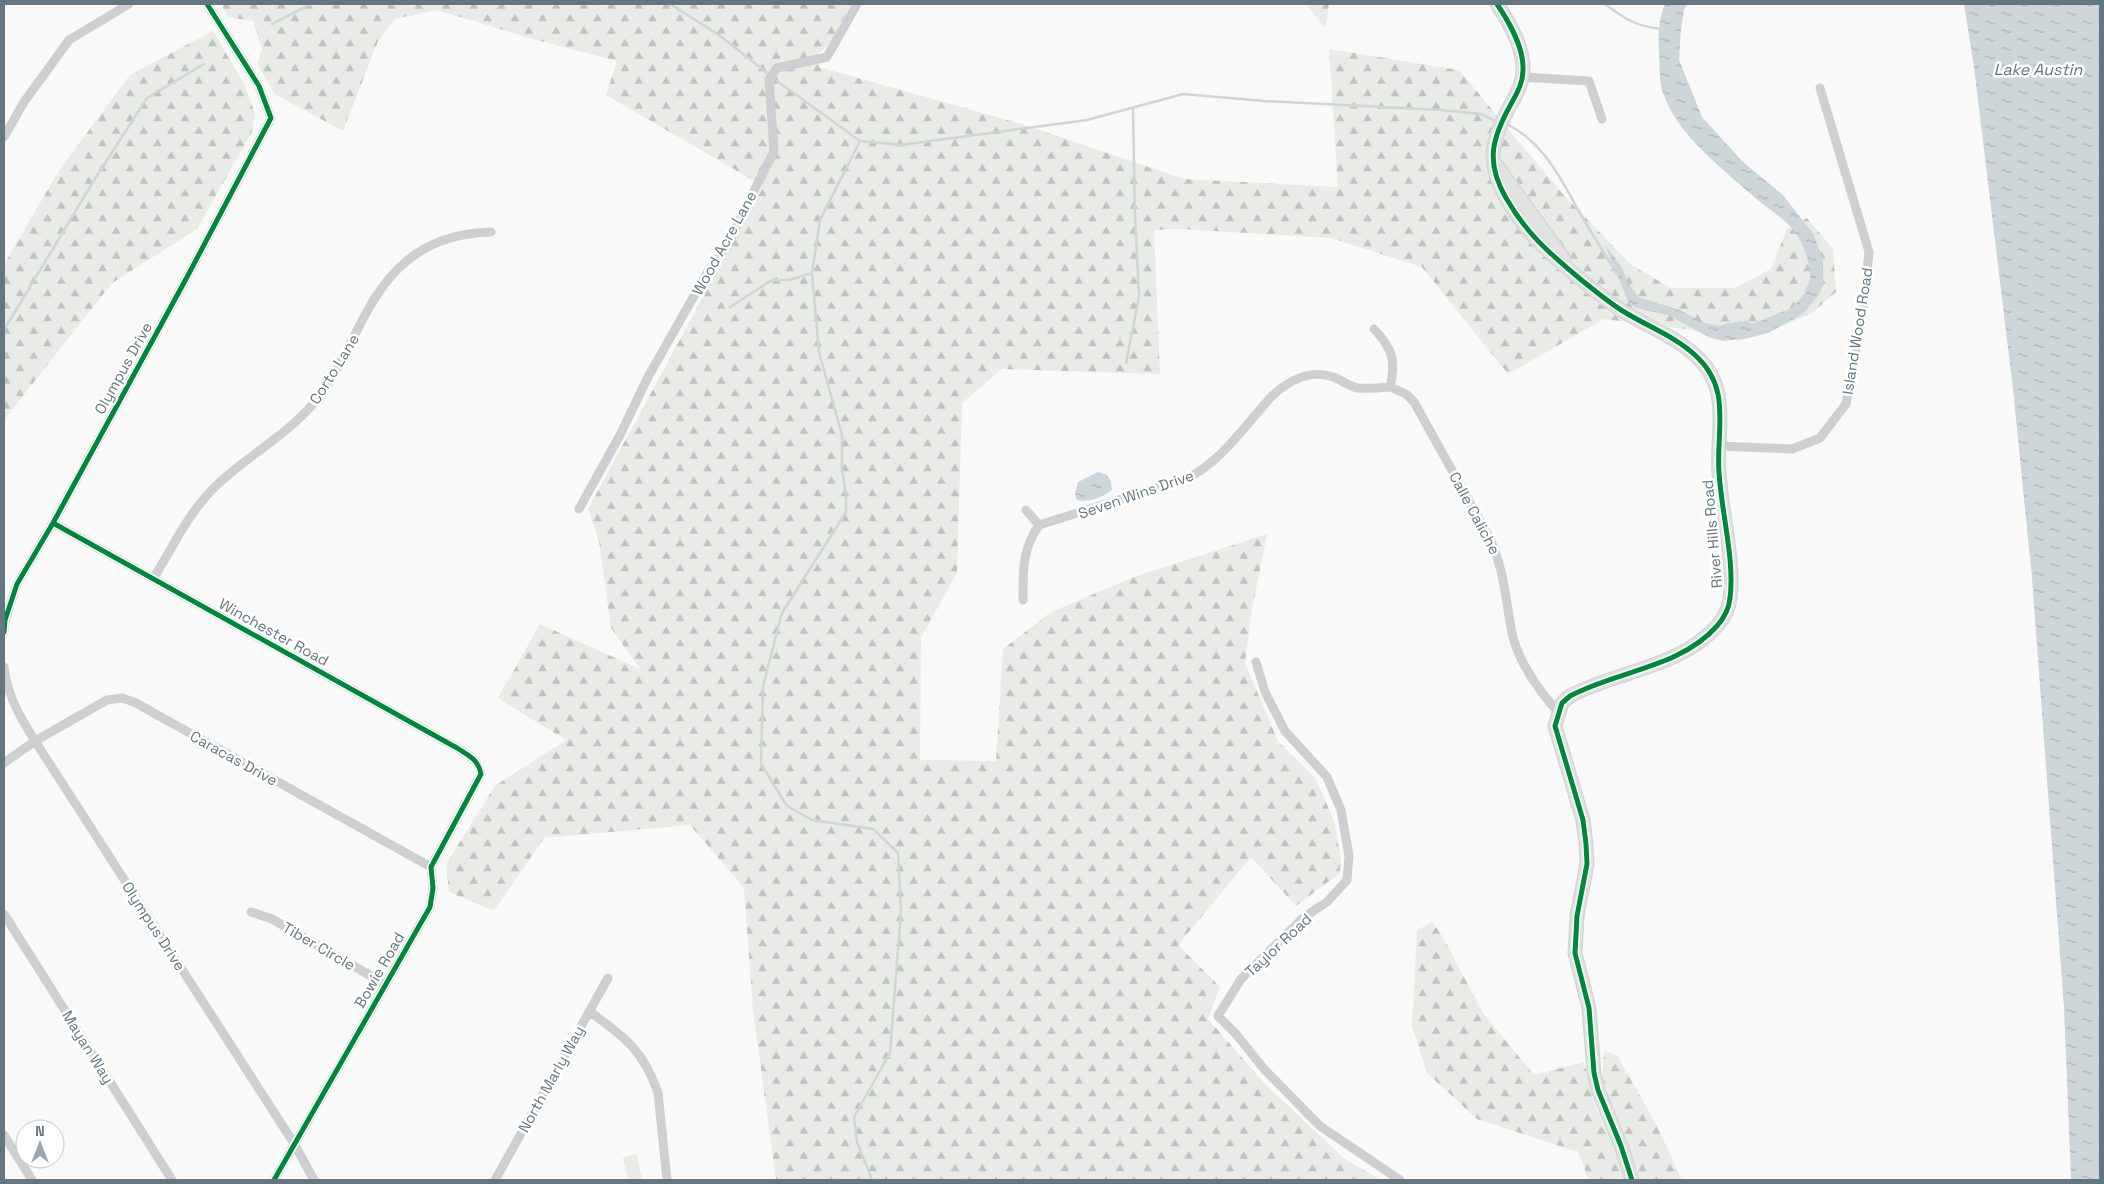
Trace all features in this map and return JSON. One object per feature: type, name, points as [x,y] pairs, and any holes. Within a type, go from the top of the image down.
[{"type":"street","points":[[4,137],[24,102],[69,40],[129,4]]},
{"type":"street","name":"Olympus Drive","points":[[4,632],[5,620],[17,584],[53,524],[271,118],[259,86],[207,4]]},
{"type":"street","name":"Wood Acre Lane","points":[[580,509],[620,435],[648,377],[707,273],[726,247],[774,151],[769,79],[777,68],[827,57],[857,4]]},
{"type":"street","name":"River Hills Road","points":[[1497,4],[1507,20],[1522,54],[1522,77],[1520,87],[1497,129],[1493,146],[1494,161],[1576,275],[1611,304],[1682,344],[1697,357],[1711,374],[1718,392],[1720,412],[1719,472],[1731,578],[1730,599],[1726,613],[1705,637],[1683,651],[1659,662],[1579,691],[1562,703],[1558,712]]},
{"type":"street","points":[[1522,77],[1589,81],[1602,119]]},
{"type":"street","name":"Island Wood Road","points":[[1719,446],[1792,449],[1820,438],[1846,404],[1863,311],[1868,252],[1820,88]]},
{"type":"street","name":"Corto Lane","points":[[153,579],[193,512],[209,492],[220,481],[282,435],[299,420],[321,394],[333,376],[378,293],[401,266],[418,252],[438,242],[461,235],[491,232]]},
{"type":"street","points":[[1374,329],[1391,353],[1393,372],[1390,387]]},
{"type":"street","name":"Seven Wins Drive","points":[[1040,525],[1199,473],[1218,456],[1272,396],[1281,388],[1303,376],[1313,374],[1327,376],[1359,388],[1390,387]]},
{"type":"street","name":"Calle Caliche","points":[[1390,387],[1406,394],[1414,402],[1497,552],[1505,582],[1512,634],[1517,650],[1546,700],[1558,712]]},
{"type":"street","points":[[1023,600],[1024,570],[1029,541],[1040,525],[1026,510]]},
{"type":"street","name":"Winchester Road","points":[[53,524],[475,759],[481,774],[431,867]]},
{"type":"street","name":"Taylor Road","points":[[1256,662],[1265,692],[1284,731],[1327,777],[1341,810],[1349,856],[1348,880],[1327,902],[1304,917],[1242,979],[1218,1016],[1236,1034],[1264,1069],[1320,1126],[1400,1180]]},
{"type":"street","name":"Olympus Drive","points":[[4,667],[6,682],[16,710],[296,1145],[314,1180]]},
{"type":"street","name":"Caracas Drive","points":[[4,763],[35,741],[107,700],[122,698],[134,702],[431,867]]},
{"type":"street","points":[[1558,712],[1555,726],[1556,734],[1579,807],[1586,844],[1587,864],[1577,916],[1575,953],[1589,1008],[1594,1073],[1598,1090],[1621,1146],[1632,1180]]},
{"type":"street","name":"Bowie Road","points":[[274,1180],[296,1145],[430,907],[433,888],[431,867]]},
{"type":"street","name":"Tiber Circle","points":[[251,912],[272,918],[385,984]]},
{"type":"street","name":"Mayan Way","points":[[4,914],[172,1180]]},
{"type":"street","name":"North Marly Way","points":[[495,1180],[608,978]]},
{"type":"street","points":[[590,1012],[626,1038],[641,1056],[650,1072],[658,1093],[667,1180]]},
{"type":"street","points":[[4,1135],[32,1180]]},
{"type":"green space","points":[[221,4],[851,4],[829,45],[817,54],[819,67],[1025,125],[1184,179],[1338,187],[1329,49],[1459,70],[1561,192],[1630,264],[1671,288],[1735,288],[1771,269],[1787,229],[1807,218],[1833,249],[1836,292],[1812,313],[1776,329],[1717,333],[1604,319],[1508,374],[1422,267],[1331,238],[1181,229],[1154,230],[1160,374],[1002,369],[962,403],[957,573],[921,637],[920,760],[996,761],[1003,649],[1051,612],[1134,577],[1267,534],[1252,609],[1245,663],[1278,741],[1316,779],[1334,821],[1341,858],[1340,873],[1296,906],[1251,857],[1178,945],[1220,987],[1208,1019],[1265,1084],[1346,1160],[1381,1180],[776,1180],[753,1010],[744,888],[690,825],[544,838],[494,911],[449,892],[446,864],[495,786],[566,740],[498,698],[540,624],[640,669],[611,628],[599,541],[588,509],[763,186],[606,95],[617,61],[533,39],[436,10],[395,19],[378,41],[343,131],[276,95],[257,64],[262,49],[253,21],[228,17]]},
{"type":"green space","points":[[1306,4],[1329,4],[1325,28]]},
{"type":"green space","points":[[213,31],[243,82],[255,113],[252,132],[197,229],[112,283],[4,420],[4,264],[60,169],[130,75]]},
{"type":"green space","points":[[1432,921],[1445,941],[1483,1013],[1534,1075],[1584,1062],[1594,1103],[1627,1180],[1589,1180],[1578,1152],[1477,1119],[1427,1073],[1412,1026],[1417,931]]},
{"type":"green space","points":[[1604,1051],[1617,1055],[1657,1126],[1682,1180],[1639,1180],[1602,1086]]},
{"type":"green space","points":[[637,1154],[642,1180],[628,1180],[623,1157]]},
{"type":"water","points":[[1665,4],[1687,4],[1684,10],[1681,29],[1679,60],[1702,117],[1743,162],[1783,195],[1814,235],[1823,259],[1823,285],[1818,296],[1803,314],[1768,333],[1745,339],[1723,341],[1710,338],[1668,315],[1636,308],[1628,301],[1605,245],[1622,267],[1627,281],[1638,297],[1677,309],[1705,323],[1719,326],[1746,321],[1752,324],[1792,308],[1805,293],[1810,280],[1810,270],[1806,254],[1792,228],[1703,151],[1678,122],[1669,106],[1662,90],[1660,78],[1659,36]]},
{"type":"water","name":"Lake Austin","points":[[1964,4],[2100,4],[2100,1180],[2071,1180],[2064,1008],[2032,578],[2013,389],[1974,67]]},
{"type":"water","points":[[1098,472],[1107,475],[1111,482],[1112,490],[1095,499],[1077,500],[1075,494],[1078,482]]},
{"type":"waterway","points":[[272,24],[311,4]]},
{"type":"waterway","points":[[670,4],[719,35],[766,72]]},
{"type":"waterway","points":[[1605,4],[1631,21],[1661,29]]},
{"type":"waterway","points":[[4,330],[93,182],[147,98],[204,64]]},
{"type":"waterway","points":[[777,81],[860,141],[901,145],[1087,120],[1183,94],[1264,101],[1442,110],[1481,114],[1493,120]]},
{"type":"waterway","points":[[1126,363],[1139,297],[1133,108]]},
{"type":"waterway","points":[[1507,124],[1536,145],[1547,159],[1617,274]]},
{"type":"waterway","points":[[860,141],[820,220],[812,273],[819,352],[842,435],[842,469],[846,495],[846,512],[782,613],[763,686],[761,764],[787,806],[812,820],[873,829],[898,853],[901,910],[890,1053],[854,1117],[857,1142],[872,1180]]},
{"type":"waterway","points":[[730,307],[772,280],[789,280],[812,273]]},
{"type":"cycle path","points":[[4,632],[5,620],[17,584],[53,523],[186,279],[271,118],[259,86],[207,4]]},
{"type":"cycle path","points":[[1497,4],[1515,35],[1523,61],[1521,84],[1504,116],[1493,150],[1495,173],[1506,198],[1521,222],[1538,241],[1579,278],[1620,309],[1671,338],[1696,356],[1713,378],[1718,394],[1720,487],[1731,568],[1730,598],[1726,613],[1717,626],[1702,640],[1685,651],[1570,696],[1562,703],[1555,726],[1583,820],[1586,844],[1587,864],[1577,916],[1575,953],[1589,1008],[1594,1073],[1598,1090],[1621,1146],[1632,1180]]},
{"type":"cycle path","points":[[53,523],[457,748],[472,758],[480,769],[481,774],[431,867],[433,888],[430,907],[274,1180]]}]
